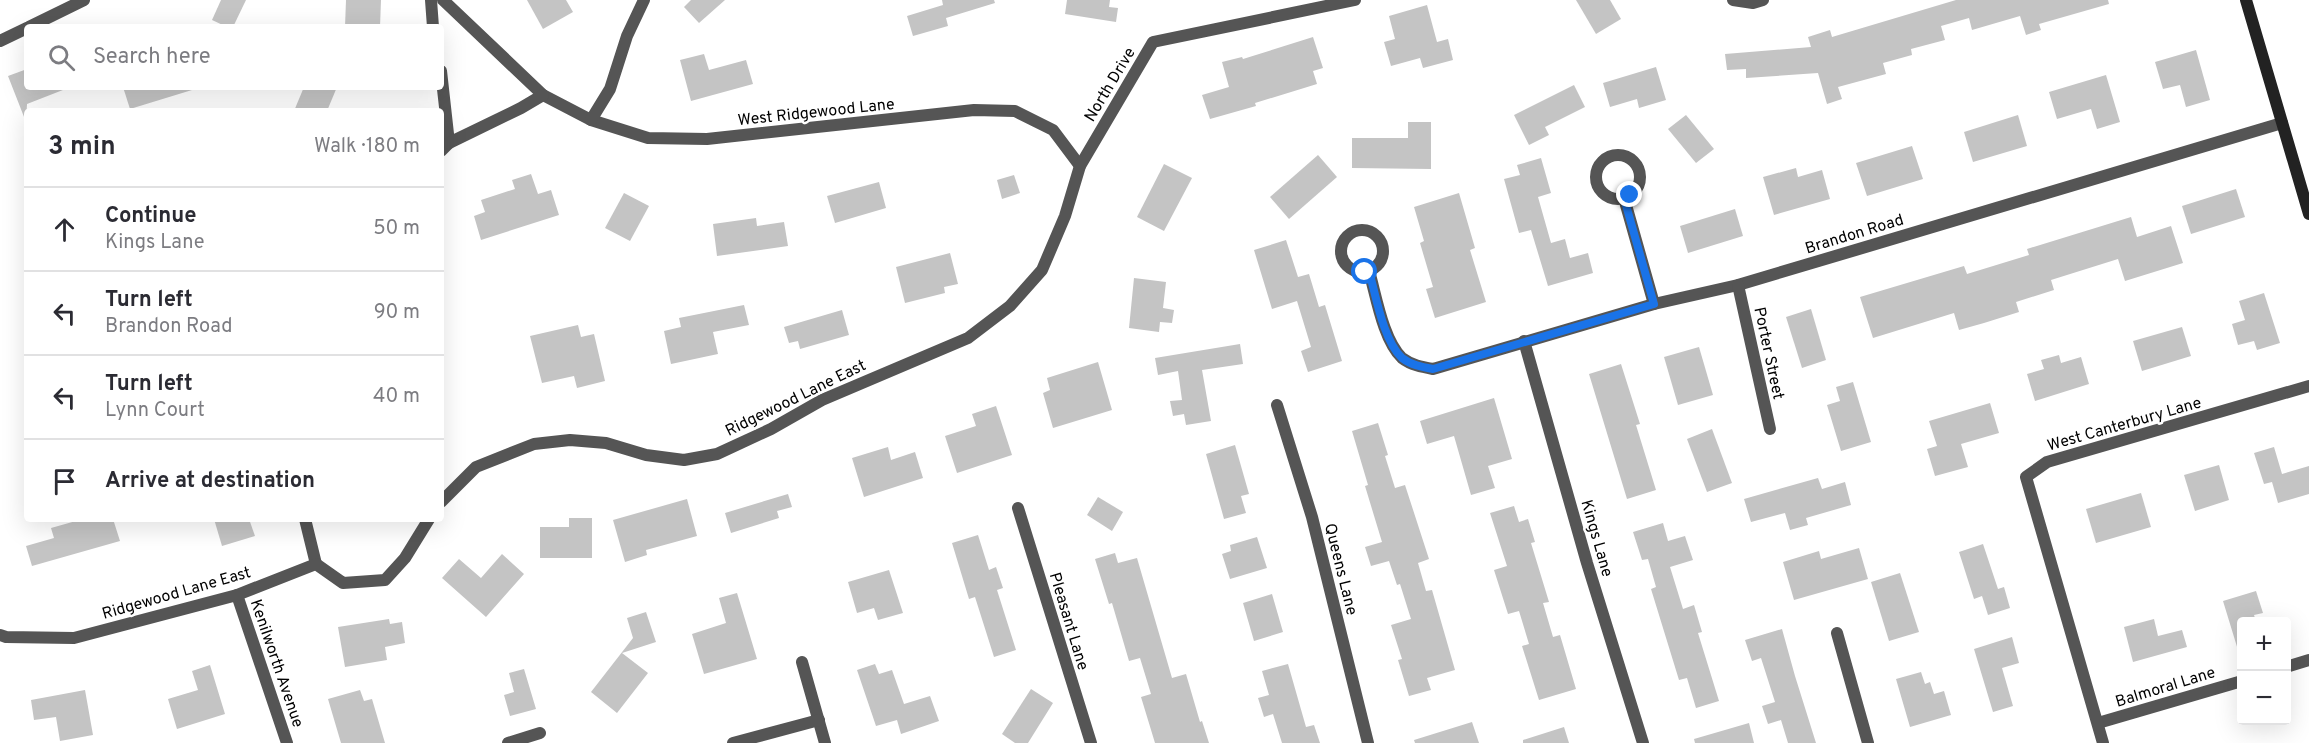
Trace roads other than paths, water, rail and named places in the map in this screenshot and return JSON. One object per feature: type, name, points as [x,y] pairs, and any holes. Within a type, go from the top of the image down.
[{"type":"street","points":[[36,24],[84,0]]},
{"type":"street","points":[[431,0],[433,24]]},
{"type":"street","name":"West Ridgewood Lane","points":[[443,0],[543,95],[591,120],[648,138],[707,139],[974,110],[1015,111],[1053,130],[1080,166]]},
{"type":"street","points":[[591,120],[610,89],[627,36],[644,0]]},
{"type":"street","name":"North Drive","points":[[1080,166],[1153,42],[1355,0]]},
{"type":"street","points":[[1733,0],[1753,3],[1763,0]]},
{"type":"street","points":[[2246,0],[2309,214]]},
{"type":"street","points":[[0,41],[24,30]]},
{"type":"street","points":[[442,90],[443,108]]},
{"type":"street","points":[[444,128],[445,147],[543,95]]},
{"type":"street","name":"Brandon Road","points":[[1369,271],[1379,310],[1391,341],[1402,358],[1416,366],[1433,369],[1654,304],[1738,285],[2282,123]]},
{"type":"street","name":"Ridgewood Lane East","points":[[444,499],[476,467],[534,444],[570,440],[606,442],[646,455],[684,460],[717,454],[771,429],[822,400],[968,338],[1010,306],[1042,270],[1065,216],[1080,166]]},
{"type":"street","points":[[1624,198],[1654,304]]},
{"type":"street","name":"Porter Street","points":[[1738,285],[1770,429]]},
{"type":"street","name":"Kings Lane","points":[[1524,341],[1587,563],[1643,743]]},
{"type":"street","name":"West Canterbury Lane","points":[[2098,723],[2026,477],[2047,462],[2309,386]]},
{"type":"street","name":"Queens Lane","points":[[1276,405],[1312,518],[1368,743]]},
{"type":"street","name":"Pleasant Lane","points":[[1018,508],[1091,743]]},
{"type":"street","points":[[305,522],[316,564],[343,583],[385,580],[405,558],[427,522]]},
{"type":"street","name":"Ridgewood Lane East","points":[[0,635],[74,638],[237,595],[316,564]]},
{"type":"street","name":"Kenilworth Avenue","points":[[237,595],[287,743]]},
{"type":"street","points":[[1837,633],[1868,743]]},
{"type":"street","points":[[2291,666],[2309,660]]},
{"type":"street","points":[[802,662],[825,743]]},
{"type":"street","name":"Balmoral Lane","points":[[2098,723],[2237,682]]},
{"type":"street","points":[[733,743],[819,720]]},
{"type":"street","points":[[2098,723],[2103,743]]},
{"type":"street","points":[[508,743],[540,733]]}]
